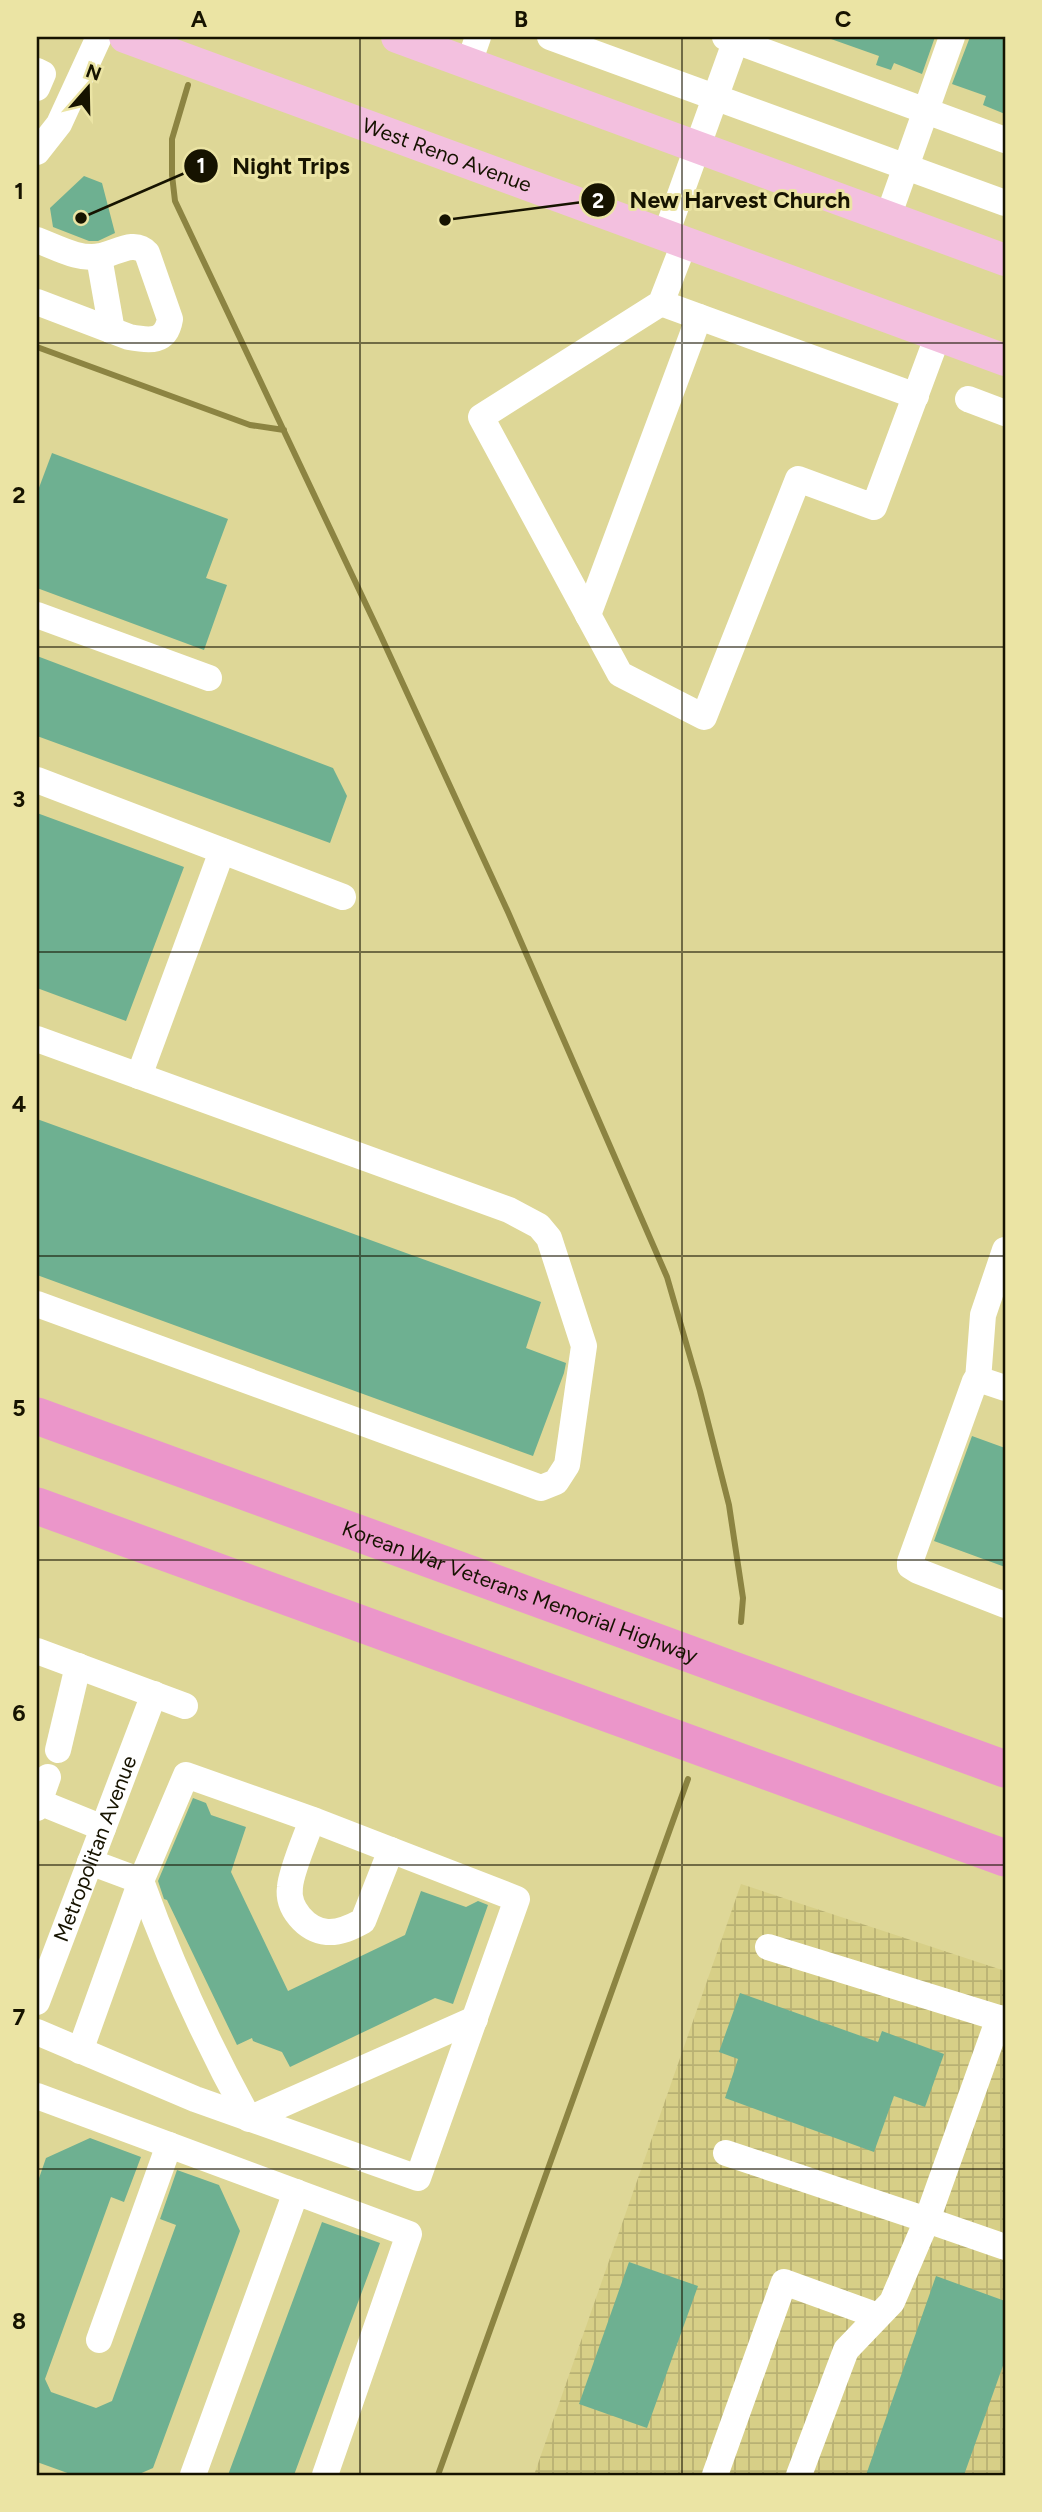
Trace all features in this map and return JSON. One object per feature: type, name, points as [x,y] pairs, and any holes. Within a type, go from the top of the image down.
[{"type":"highway","name":"Korean War Veterans Memorial Highway","points":[[37,1416],[1005,1769]]},
{"type":"highway","points":[[37,1506],[1005,1858]]},
{"type":"highway","points":[[37,1529],[199,1565]]},
{"type":"main road","name":"West Reno Avenue","points":[[125,37],[1005,360]]},
{"type":"main road","points":[[397,37],[473,50],[698,147],[1005,260]]},
{"type":"street","points":[[37,152],[60,124],[99,37]]},
{"type":"street","points":[[550,37],[1005,203]]},
{"type":"street","points":[[888,217],[952,37]]},
{"type":"street","points":[[938,335],[874,507],[798,479],[704,717],[620,674],[481,417],[661,303],[698,147],[733,38],[1005,141]]},
{"type":"street","points":[[37,71],[43,74],[37,88]]},
{"type":"street","points":[[37,240],[74,254],[99,257],[136,246],[143,248],[170,319],[167,333],[162,337],[144,340],[37,302]]},
{"type":"street","points":[[99,257],[113,331]]},
{"type":"street","points":[[661,303],[916,396]]},
{"type":"street","points":[[588,615],[699,317]]},
{"type":"street","points":[[968,399],[1005,413]]},
{"type":"street","points":[[37,615],[209,678]]},
{"type":"street","points":[[37,780],[343,897]]},
{"type":"street","points":[[139,1076],[222,851]]},
{"type":"street","points":[[37,1039],[509,1210],[539,1226],[549,1238],[584,1346],[565,1471],[556,1482],[541,1488],[37,1304]]},
{"type":"street","points":[[1005,1250],[984,1315],[978,1380],[973,1386],[910,1566],[1005,1605]]},
{"type":"street","points":[[978,1380],[1005,1388]]},
{"type":"street","points":[[37,1651],[185,1706]]},
{"type":"street","points":[[58,1750],[78,1666]]},
{"type":"street","name":"Metropolitan Avenue","points":[[37,2002],[154,1694]]},
{"type":"street","points":[[37,2032],[80,2051],[195,2099],[418,2178],[517,1899],[186,1774],[141,1881],[80,2051]]},
{"type":"street","points":[[48,1777],[38,1805],[103,1828]]},
{"type":"street","points":[[312,1820],[289,1887],[293,1909],[307,1925],[326,1932],[347,1929],[363,1921],[372,1904],[391,1850]]},
{"type":"street","points":[[90,1862],[141,1881],[164,1943],[249,2119]]},
{"type":"street","points":[[768,1947],[1002,2019],[928,2220],[892,2302],[846,2350],[799,2475]]},
{"type":"street","points":[[249,2119],[475,2019]]},
{"type":"street","points":[[37,2096],[409,2234],[325,2475]]},
{"type":"street","points":[[99,2340],[169,2145]]},
{"type":"street","points":[[726,2153],[1005,2247]]},
{"type":"street","points":[[193,2475],[296,2192]]},
{"type":"street","points":[[715,2475],[785,2282],[878,2316]]},
{"type":"shaded area","points":[[741,1884],[1005,1971],[1005,2475],[534,2475]]},
{"type":"building","points":[[935,37],[922,74],[894,63],[891,70],[876,65],[879,56],[831,39]]},
{"type":"building","points":[[970,37],[1005,37],[1005,114],[983,105],[986,96],[952,84]]},
{"type":"building","points":[[84,176],[102,183],[115,233],[98,241],[89,241],[53,227],[50,208]]},
{"type":"building","points":[[52,453],[228,519],[206,578],[227,585],[204,650],[37,588],[37,493]]},
{"type":"building","points":[[37,656],[333,768],[347,796],[330,843],[37,736]]},
{"type":"building","points":[[37,813],[184,867],[126,1021],[37,988]]},
{"type":"building","points":[[37,1119],[541,1302],[526,1348],[566,1363],[533,1456],[37,1275]]},
{"type":"building","points":[[972,1436],[1005,1448],[1005,1567],[934,1541]]},
{"type":"building","points":[[193,1798],[206,1803],[211,1815],[246,1827],[231,1872],[288,1991],[405,1935],[421,1891],[466,1907],[478,1901],[488,1905],[453,2004],[435,1998],[290,2067],[282,2052],[253,2041],[252,2038],[237,2045],[167,1900],[164,1899],[158,1881]]},
{"type":"building","points":[[740,1993],[878,2042],[882,2031],[944,2054],[925,2107],[894,2096],[874,2152],[725,2098],[738,2059],[719,2052]]},
{"type":"building","points":[[90,2138],[141,2157],[124,2202],[111,2197],[45,2379],[51,2392],[96,2408],[112,2401],[176,2225],[160,2219],[177,2170],[219,2185],[240,2231],[153,2468],[137,2475],[73,2475],[37,2462],[37,2184],[46,2158]]},
{"type":"building","points":[[322,2222],[380,2243],[294,2475],[228,2475]]},
{"type":"building","points":[[629,2262],[698,2286],[647,2428],[579,2404]]},
{"type":"building","points":[[936,2276],[1005,2301],[1005,2360],[964,2475],[866,2475]]},
{"type":"waterway","points":[[188,85],[172,139],[175,201],[508,912],[667,1277],[729,1505],[743,1598],[741,1622]]},
{"type":"waterway","points":[[37,347],[250,425],[284,430]]},
{"type":"waterway","points":[[438,2475],[688,1779]]},
{"type":"place","name":"Night Trips","points":[[81,218]]},
{"type":"place","name":"New Harvest Church","points":[[445,220]]}]
